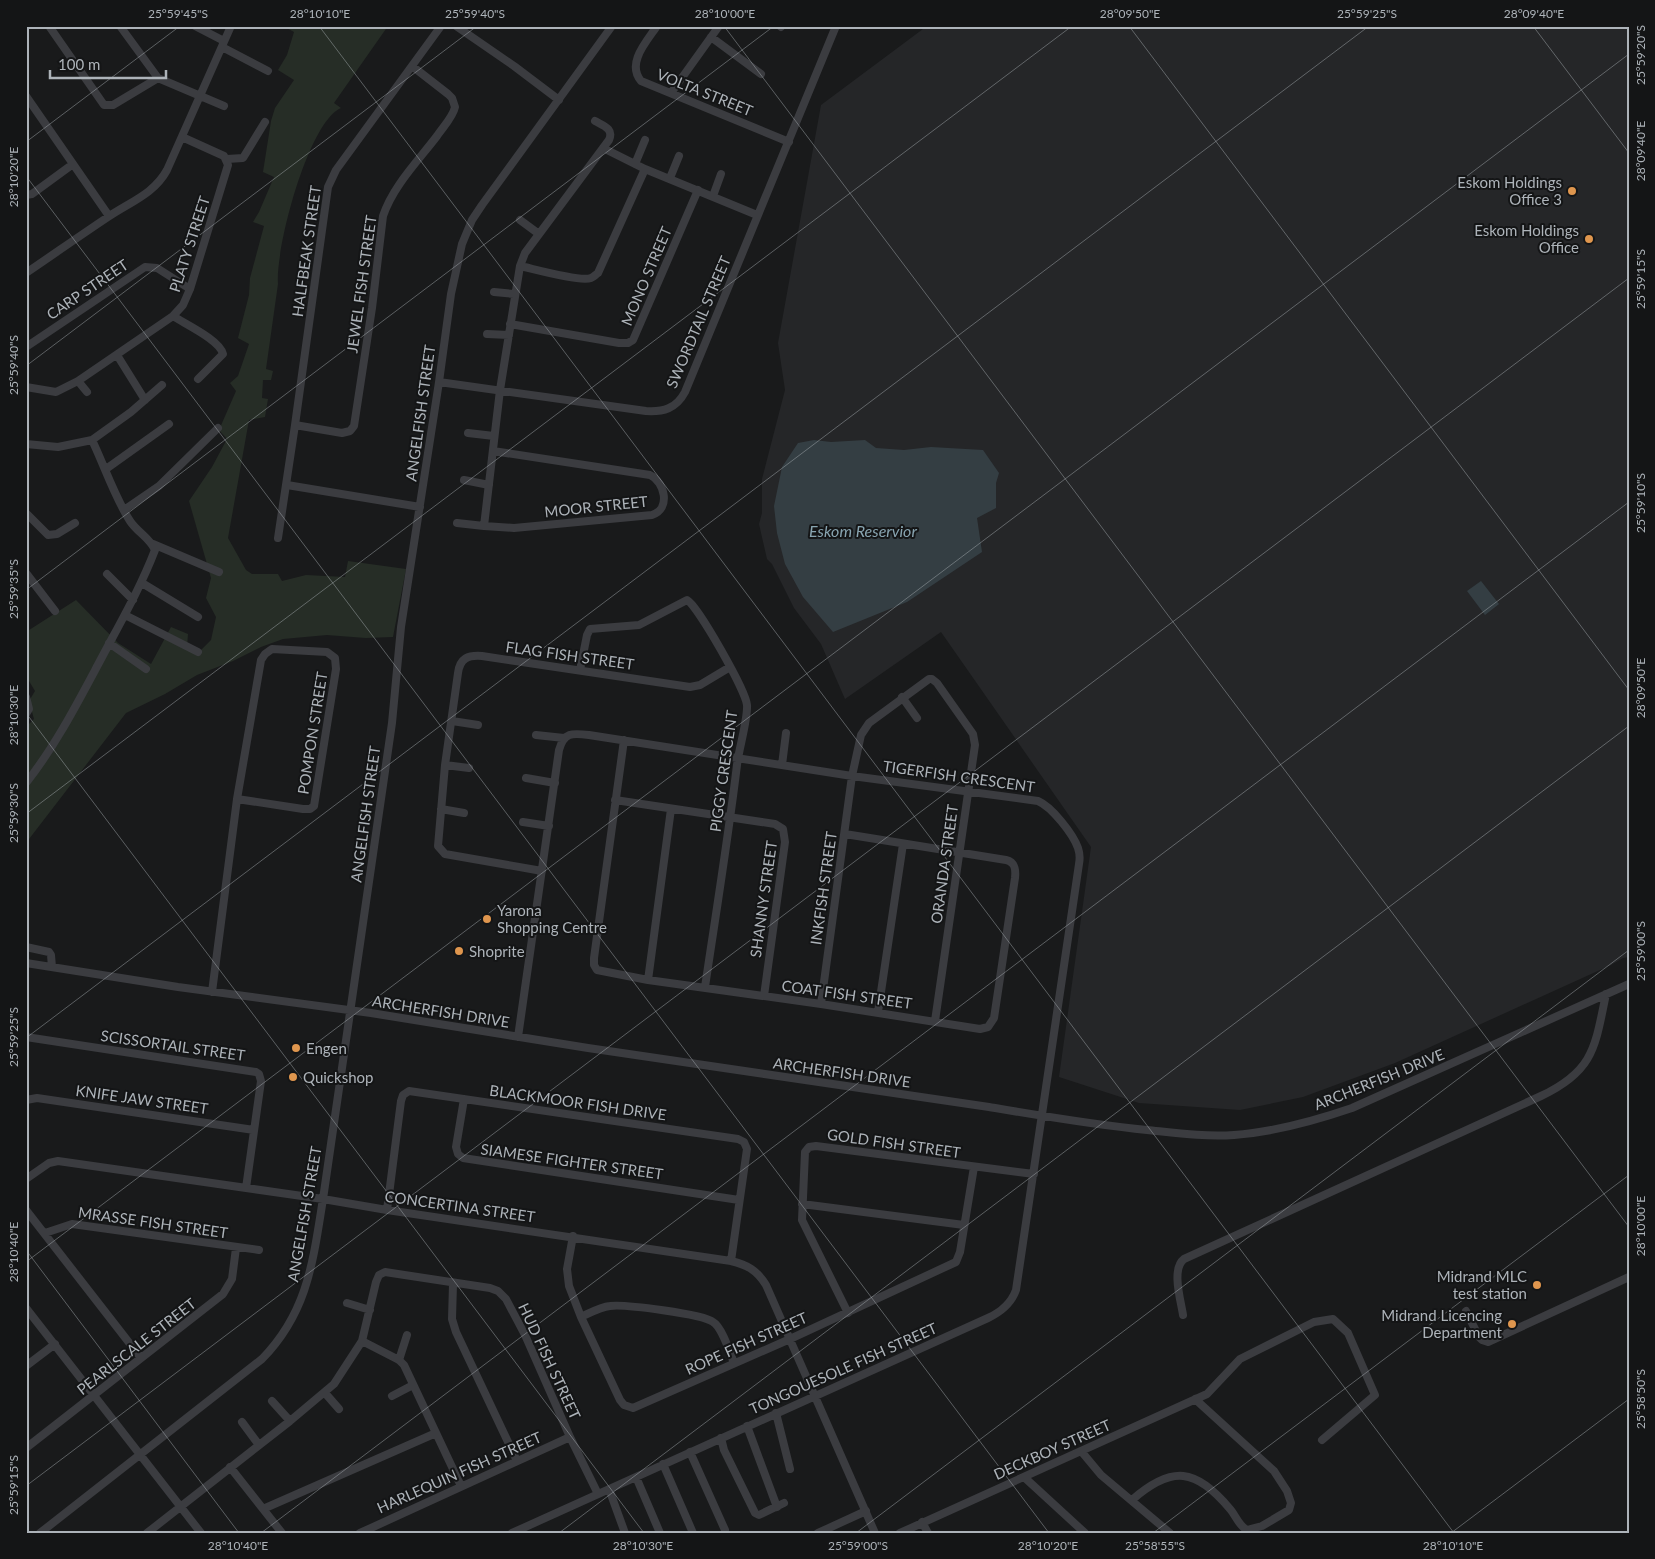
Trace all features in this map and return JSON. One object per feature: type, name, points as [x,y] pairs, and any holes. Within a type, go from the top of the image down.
[{"type":"street","points":[[49,26],[104,105],[113,105],[158,78]]},
{"type":"street","points":[[120,26],[158,78],[224,106]]},
{"type":"street","points":[[194,26],[268,71]]},
{"type":"street","points":[[26,273],[156,186],[168,170],[231,26]]},
{"type":"street","name":"HALFBEAK STREET","points":[[278,538],[328,187],[336,170],[442,26]]},
{"type":"street","points":[[456,26],[496,53],[558,100]]},
{"type":"street","name":"ANGELFISH STREET","points":[[40,1533],[250,1370],[272,1349],[287,1328],[306,1288],[311,1270],[323,1199],[392,723],[401,627],[454,275],[465,236],[482,205],[612,26]]},
{"type":"street","name":"VOLTA STREET","points":[[657,26],[638,55],[635,66],[637,76],[643,82],[789,142]]},
{"type":"street","points":[[671,93],[719,26]]},
{"type":"street","name":"SWORDTAIL STREET","points":[[439,382],[646,412],[658,412],[677,403],[685,392],[836,26]]},
{"type":"street","points":[[711,37],[761,74]]},
{"type":"street","name":"JEWEL FISH STREET","points":[[295,425],[342,433],[348,432],[354,426],[386,208],[396,189],[449,120],[456,107],[448,94],[412,66]]},
{"type":"street","points":[[26,96],[109,216]]},
{"type":"street","points":[[484,526],[500,390],[520,266],[525,253],[610,137],[608,128],[595,121]]},
{"type":"street","points":[[182,137],[220,153],[226,159],[243,158],[265,122]]},
{"type":"street","points":[[635,164],[646,140]]},
{"type":"street","points":[[603,148],[645,169],[757,215]]},
{"type":"street","points":[[670,178],[679,156]]},
{"type":"street","name":"PLATY STREET","points":[[26,387],[56,392],[78,382],[173,316],[183,305],[190,289],[227,168],[226,159]]},
{"type":"street","points":[[26,195],[32,194],[73,164]]},
{"type":"street","points":[[520,266],[576,278],[594,277],[599,270],[645,169]]},
{"type":"street","points":[[713,196],[721,174]]},
{"type":"street","name":"MONO STREET","points":[[510,324],[610,342],[624,343],[633,340],[698,190]]},
{"type":"street","points":[[520,220],[539,234]]},
{"type":"street","name":"CARP STREET","points":[[26,346],[145,267],[157,268],[190,289]]},
{"type":"street","points":[[494,292],[514,294]]},
{"type":"street","points":[[173,316],[214,342],[223,350],[220,359],[198,379]]},
{"type":"street","points":[[487,334],[509,335]]},
{"type":"street","points":[[116,355],[145,400]]},
{"type":"street","points":[[78,382],[87,392]]},
{"type":"street","points":[[26,444],[58,447],[92,440],[162,385]]},
{"type":"street","points":[[106,470],[169,424]]},
{"type":"street","points":[[124,510],[159,486],[218,428]]},
{"type":"street","points":[[468,433],[494,436]]},
{"type":"street","points":[[26,783],[43,761],[72,714],[109,643],[126,615],[142,583],[155,550],[152,544],[131,522],[124,510],[92,440]]},
{"type":"street","name":"MOOR STREET","points":[[457,523],[514,528],[652,515],[660,511],[664,502],[659,482],[650,475],[493,451]]},
{"type":"street","points":[[464,480],[489,485]]},
{"type":"street","points":[[287,485],[420,507]]},
{"type":"street","points":[[26,513],[48,535],[57,534],[75,523]]},
{"type":"street","points":[[152,544],[219,572]]},
{"type":"street","points":[[26,573],[55,611]]},
{"type":"street","points":[[107,574],[133,600]]},
{"type":"street","points":[[142,583],[198,617]]},
{"type":"street","name":"PIGGY CRESCENT","points":[[580,670],[590,629],[639,625],[687,600],[691,602],[730,667],[747,706],[705,987]]},
{"type":"street","points":[[126,615],[198,652]]},
{"type":"street","points":[[109,643],[146,669]]},
{"type":"street","name":"POMPON STREET","points":[[212,992],[237,800],[263,657],[272,650],[330,653],[335,658],[336,669],[314,806],[310,809],[303,809],[237,800]]},
{"type":"street","name":"FLAG FISH STREET","points":[[542,871],[445,854],[438,846],[445,765],[458,669],[461,663],[467,657],[482,656],[690,687],[700,685],[730,667]]},
{"type":"street","name":"ORANDA STREET","points":[[852,776],[864,728],[902,697],[929,679],[937,683],[974,738],[975,745],[936,1021]]},
{"type":"street","points":[[26,697],[29,709],[26,714]]},
{"type":"street","points":[[902,697],[917,718]]},
{"type":"street","points":[[452,721],[478,725]]},
{"type":"street","points":[[782,765],[786,733]]},
{"type":"street","name":"TIGERFISH CRESCENT","points":[[536,735],[564,738],[570,734],[581,734],[852,776],[1042,802],[1055,814],[1079,851],[1078,873],[1042,1116]]},
{"type":"street","points":[[518,1037],[559,750],[564,738]]},
{"type":"street","name":"COAT FISH STREET","points":[[624,740],[594,965],[600,971],[648,980],[878,1012],[982,1029],[988,1027],[992,1023],[1016,878],[1014,866],[1007,860],[845,834]]},
{"type":"street","points":[[445,765],[469,768]]},
{"type":"street","name":"INKFISH STREET","points":[[821,1004],[852,776]]},
{"type":"street","points":[[526,778],[555,783]]},
{"type":"street","name":"SHANNY STREET","points":[[615,800],[775,824],[785,833],[764,996]]},
{"type":"street","points":[[442,809],[464,813]]},
{"type":"street","points":[[648,980],[671,809]]},
{"type":"street","points":[[522,822],[549,826]]},
{"type":"street","points":[[878,1012],[903,844]]},
{"type":"street","points":[[26,947],[49,952],[52,955],[52,967]]},
{"type":"street","name":"ARCHERFISH DRIVE","points":[[26,963],[1130,1129],[1198,1135],[1239,1134],[1286,1127],[1337,1113],[1371,1100],[1629,984]]},
{"type":"street","points":[[1184,1315],[1178,1272],[1179,1264],[1184,1259],[1566,1083],[1583,1066],[1594,1045],[1606,994]]},
{"type":"street","name":"SCISSORTAIL STREET","points":[[26,1038],[253,1070],[259,1074],[262,1081],[246,1188]]},
{"type":"street","name":"BLACKMOOR FISH DRIVE","points":[[387,1210],[403,1095],[409,1091],[738,1138],[744,1142],[747,1149],[731,1261]]},
{"type":"street","name":"KNIFE JAW STREET","points":[[26,1100],[37,1098],[254,1130]]},
{"type":"street","name":"SIAMESE FIGHTER STREET","points":[[464,1099],[456,1147],[458,1154],[463,1158],[739,1200]]},
{"type":"street","name":"TONGOUESOLE FISH STREET","points":[[512,1533],[988,1318],[1006,1307],[1016,1290],[1042,1116]]},
{"type":"street","name":"GOLD FISH STREET","points":[[848,1313],[802,1222],[805,1152],[810,1147],[1034,1174]]},
{"type":"street","name":"CONCERTINA STREET","points":[[26,1179],[49,1163],[58,1161],[573,1236],[731,1261],[754,1270],[760,1276],[790,1339],[876,1533]]},
{"type":"street","name":"ROPE FISH STREET","points":[[573,1236],[567,1277],[569,1286],[581,1317],[620,1400],[633,1408],[848,1313],[956,1262],[960,1256],[974,1167]]},
{"type":"street","points":[[802,1204],[964,1225]]},
{"type":"street","points":[[26,1210],[141,1358]]},
{"type":"street","name":"MRASSE FISH STREET","points":[[45,1233],[72,1224],[259,1250]]},
{"type":"street","name":"PEARLSCALE STREET","points":[[26,1448],[223,1294],[232,1279],[236,1248]]},
{"type":"street","name":"HUD FISH STREET","points":[[370,1310],[376,1282],[379,1275],[385,1272],[453,1284],[490,1288],[498,1291],[506,1299],[525,1335],[570,1437],[598,1494]]},
{"type":"street","points":[[1466,1311],[1479,1337],[1488,1342],[1629,1277]]},
{"type":"street","points":[[453,1284],[452,1319],[456,1332],[517,1461]]},
{"type":"street","points":[[147,1533],[325,1393],[342,1374],[362,1341],[370,1310],[347,1303]]},
{"type":"street","points":[[581,1317],[607,1306],[618,1305],[663,1310],[710,1320],[716,1323],[734,1363]]},
{"type":"street","points":[[26,1308],[201,1533]]},
{"type":"street","name":"DECKBOY STREET","points":[[900,1533],[1207,1394],[1240,1359],[1314,1322],[1333,1319],[1348,1333],[1376,1395],[1322,1440]]},
{"type":"street","points":[[399,1360],[407,1335]]},
{"type":"street","points":[[362,1341],[399,1360],[404,1365],[461,1486]]},
{"type":"street","points":[[26,1366],[55,1344]]},
{"type":"street","points":[[392,1396],[413,1385]]},
{"type":"street","points":[[325,1393],[339,1409]]},
{"type":"street","points":[[1132,1500],[1144,1490],[1163,1479],[1184,1475],[1194,1478],[1217,1495],[1230,1509],[1243,1528],[1247,1530],[1252,1530],[1270,1522],[1289,1510],[1291,1503],[1287,1491],[1274,1471],[1195,1399]]},
{"type":"street","points":[[272,1401],[290,1421]]},
{"type":"street","points":[[776,1413],[790,1468]]},
{"type":"street","points":[[242,1422],[259,1445]]},
{"type":"street","points":[[721,1438],[724,1450],[755,1513],[759,1515],[781,1505],[747,1426]]},
{"type":"street","points":[[263,1509],[436,1433]]},
{"type":"street","name":"HARLEQUIN FISH STREET","points":[[360,1533],[570,1437]]},
{"type":"street","points":[[1081,1451],[1101,1474],[1170,1533]]},
{"type":"street","points":[[690,1452],[725,1530]]},
{"type":"street","points":[[663,1464],[693,1533]]},
{"type":"street","points":[[230,1467],[282,1533]]},
{"type":"street","points":[[636,1477],[660,1533]]},
{"type":"street","points":[[1024,1477],[1085,1533]]},
{"type":"street","points":[[609,1489],[625,1533]]},
{"type":"street","points":[[818,1533],[866,1511]]},
{"type":"street","points":[[922,1522],[928,1533]]},
{"type":"shaded area","points":[[283,26],[388,26],[334,103],[341,108],[329,118],[317,137],[296,188],[278,267],[278,284],[266,369],[273,371],[271,380],[263,380],[262,398],[268,399],[265,417],[249,420],[228,538],[246,570],[252,574],[278,574],[282,581],[306,575],[345,577],[348,561],[406,569],[393,637],[366,638],[327,635],[283,639],[197,675],[165,694],[126,713],[26,843],[26,727],[34,719],[29,701],[35,691],[26,676],[26,632],[76,600],[118,643],[151,664],[171,627],[188,634],[187,647],[199,652],[211,640],[216,617],[206,598],[211,578],[189,501],[212,467],[227,439],[219,430],[236,391],[230,383],[238,376],[249,344],[238,338],[249,295],[250,278],[264,226],[253,222],[274,177],[263,172],[271,121],[275,108],[294,80],[278,70],[287,55],[294,32]]},
{"type":"shaded area","points":[[927,26],[1629,26],[1629,957],[1623,958],[1395,1063],[1303,1097],[1240,1110],[1139,1103],[1059,1077],[1091,847],[941,632],[845,699],[821,644],[794,608],[772,564],[767,559],[759,524],[762,513],[762,479],[785,390],[778,343],[821,105]]},
{"type":"water","name":"Eskom Reservior","points":[[814,440],[831,442],[865,440],[876,448],[904,450],[931,447],[983,450],[999,473],[996,483],[996,508],[977,518],[982,552],[907,602],[833,632],[803,597],[785,564],[777,533],[774,506],[782,467],[798,443]]},
{"type":"water","points":[[1481,581],[1499,604],[1485,615],[1467,591]]},
{"type":"place","name":"Eskom Holdings Office 3","points":[[1572,191]]},
{"type":"place","name":"Eskom Holdings Office","points":[[1589,239]]},
{"type":"place","name":"Yarona Shopping Centre","points":[[487,919]]},
{"type":"place","name":"Shoprite","points":[[459,951]]},
{"type":"place","name":"Engen","points":[[296,1048]]},
{"type":"place","name":"Quickshop","points":[[293,1077]]},
{"type":"place","name":"Midrand MLC test station","points":[[1537,1285]]},
{"type":"place","name":"Midrand Licencing Department","points":[[1512,1324]]}]
